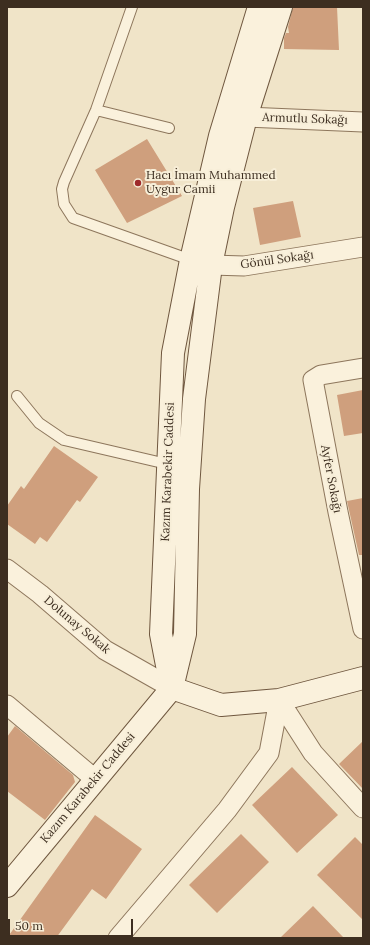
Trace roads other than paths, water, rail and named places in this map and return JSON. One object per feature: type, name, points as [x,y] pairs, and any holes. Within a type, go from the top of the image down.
[{"type":"street","name":"Kazım Karabekir Caddesi","points":[[10,877],[96,780],[172,688],[160,634],[173,353],[201,263],[220,136],[259,7]]},
{"type":"street","points":[[282,7],[246,118],[223,207],[201,263],[188,489],[184,634],[172,688],[221,704],[279,700],[363,678]]},
{"type":"street","name":"Armutlu Sokağı","points":[[246,118],[363,122]]},
{"type":"street","name":"Gönül Sokağı","points":[[201,263],[244,266],[363,246]]},
{"type":"street","name":"Ayfer Sokağı","points":[[363,368],[321,375],[313,380],[338,512],[363,629]]},
{"type":"street","name":"Dolunay Sokak","points":[[7,569],[40,594],[105,650],[172,688]]},
{"type":"street","points":[[279,700],[313,753],[363,808]]},
{"type":"street","points":[[126,935],[228,810],[269,753],[279,700]]},
{"type":"street","points":[[7,705],[96,780]]},
{"type":"lane","points":[[132,7],[96,110],[64,182],[62,197],[73,218],[201,263]]},
{"type":"lane","points":[[96,110],[169,128]]},
{"type":"lane","points":[[17,396],[39,423],[64,440],[168,464]]},
{"type":"place","name":"Hacı İmam Muhammed Uygur Camii","points":[[138,183]]}]
